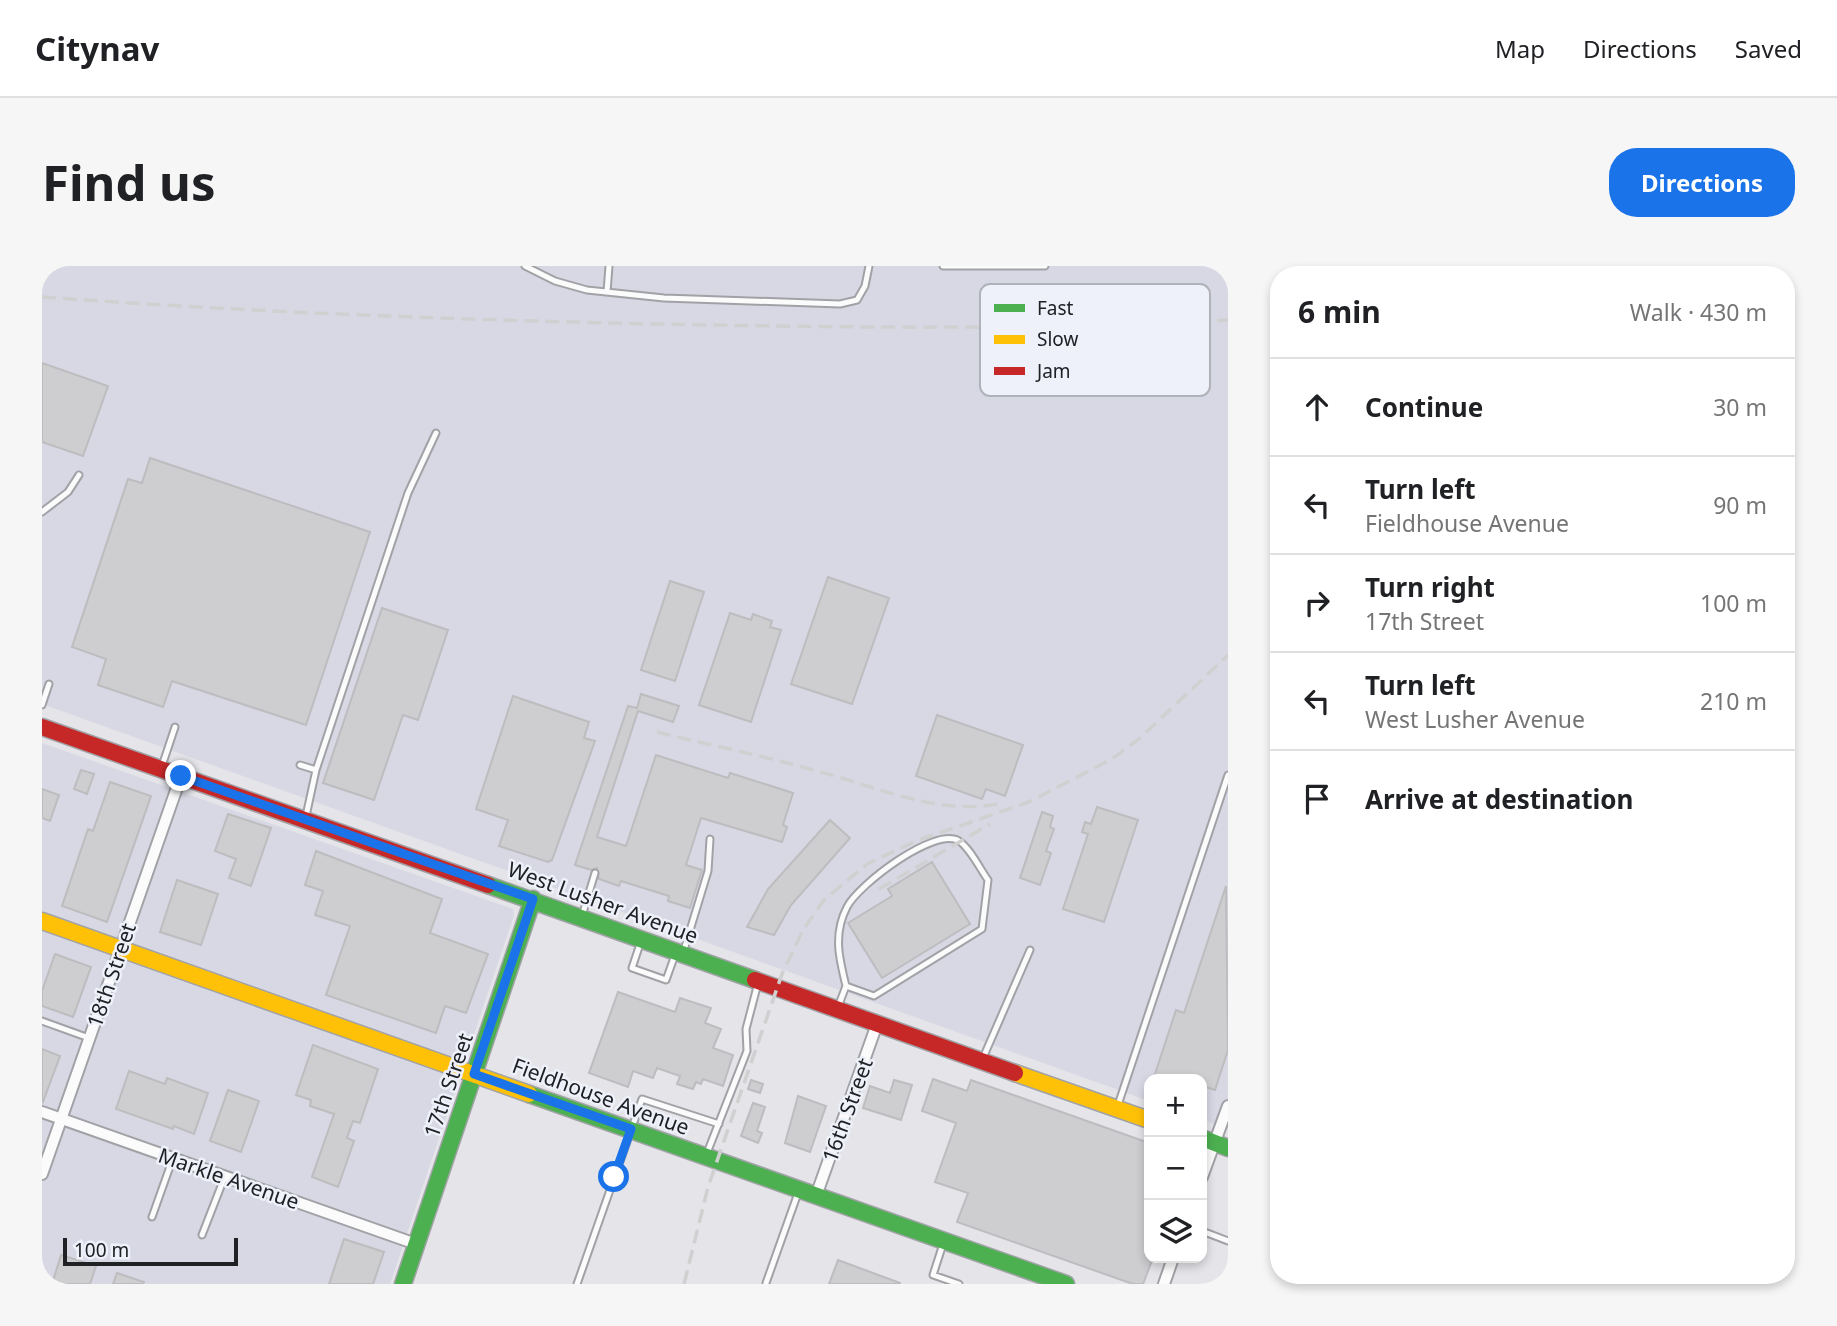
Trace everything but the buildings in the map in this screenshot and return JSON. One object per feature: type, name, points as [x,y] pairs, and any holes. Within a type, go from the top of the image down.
[{"type":"street","name":"West Lusher Avenue","points":[[42,726],[1144,1118]]},
{"type":"street","name":"18th Street","points":[[42,1174],[181,776]]},
{"type":"street","name":"17th Street","points":[[403,1284],[533,899]]},
{"type":"street","name":"Fieldhouse Avenue","points":[[42,921],[1065,1284]]},
{"type":"street","name":"16th Street","points":[[816,1196],[877,1024]]},
{"type":"street","points":[[1207,1164],[1228,1106]]},
{"type":"street","name":"Markle Avenue","points":[[42,1112],[416,1244]]},
{"type":"street","points":[[1164,1284],[1171,1263]]},
{"type":"lane","points":[[525,266],[555,281],[587,290],[664,298],[840,304],[857,300],[865,286],[869,266]]},
{"type":"lane","points":[[607,292],[609,266]]},
{"type":"lane","points":[[943,266],[1045,266]]},
{"type":"lane","points":[[305,819],[316,770],[408,493],[436,433]]},
{"type":"lane","points":[[42,512],[68,492],[79,475]]},
{"type":"lane","points":[[42,705],[49,684]]},
{"type":"lane","points":[[161,769],[175,726]]},
{"type":"lane","points":[[300,765],[316,770]]},
{"type":"lane","points":[[1117,1108],[1228,775]]},
{"type":"lane","points":[[837,1010],[846,986],[836,949],[847,906],[865,884],[890,865],[949,838],[960,841],[988,880],[982,929],[874,996],[846,986]]},
{"type":"lane","points":[[642,938],[632,968],[666,981],[680,952],[708,871],[710,839]]},
{"type":"lane","points":[[582,916],[595,873]]},
{"type":"lane","points":[[982,1061],[1030,950]]},
{"type":"lane","points":[[706,1156],[747,1051],[746,1029],[759,981]]},
{"type":"lane","points":[[42,1021],[89,1038]]},
{"type":"lane","points":[[577,1284],[642,1099],[719,1124]]},
{"type":"lane","points":[[152,1217],[173,1158]]},
{"type":"lane","points":[[202,1235],[225,1177]]},
{"type":"lane","points":[[766,1283],[799,1190]]},
{"type":"lane","points":[[1207,1233],[1228,1241]]},
{"type":"lane","points":[[944,1241],[933,1275],[959,1284]]},
{"type":"shaded area","points":[[42,266],[1228,266],[1228,1129],[1207,1121],[1207,1074],[1144,1074],[1144,1099],[42,704]]},
{"type":"shaded area","points":[[42,743],[513,909],[514,915],[390,1284],[42,1284]]},
{"type":"railway","points":[[42,297],[375,316],[709,325],[980,327]]},
{"type":"railway","points":[[1210,321],[1228,320]]},
{"type":"railway","points":[[684,1284],[708,1187],[782,974],[803,930],[824,900],[867,864],[916,841],[1029,802],[1112,759],[1139,739],[1228,655]]},
{"type":"railway","points":[[657,732],[933,803],[956,806],[1004,803]]},
{"type":"railway","points":[[879,889],[990,824]]},
{"type":"traffic: fast","points":[[488,885],[755,980]]},
{"type":"traffic: fast","points":[[403,1284],[533,899]]},
{"type":"traffic: fast","points":[[529,1094],[1066,1284]]},
{"type":"traffic: fast","points":[[1207,1140],[1228,1148]]},
{"type":"traffic: slow","points":[[42,921],[529,1094]]},
{"type":"traffic: slow","points":[[1015,1073],[1144,1118]]},
{"type":"traffic: jam","points":[[42,727],[488,885]]},
{"type":"traffic: jam","points":[[755,980],[1015,1073]]},
{"type":"route","points":[[181,776],[533,899],[474,1074],[631,1129],[614,1177]]}]
